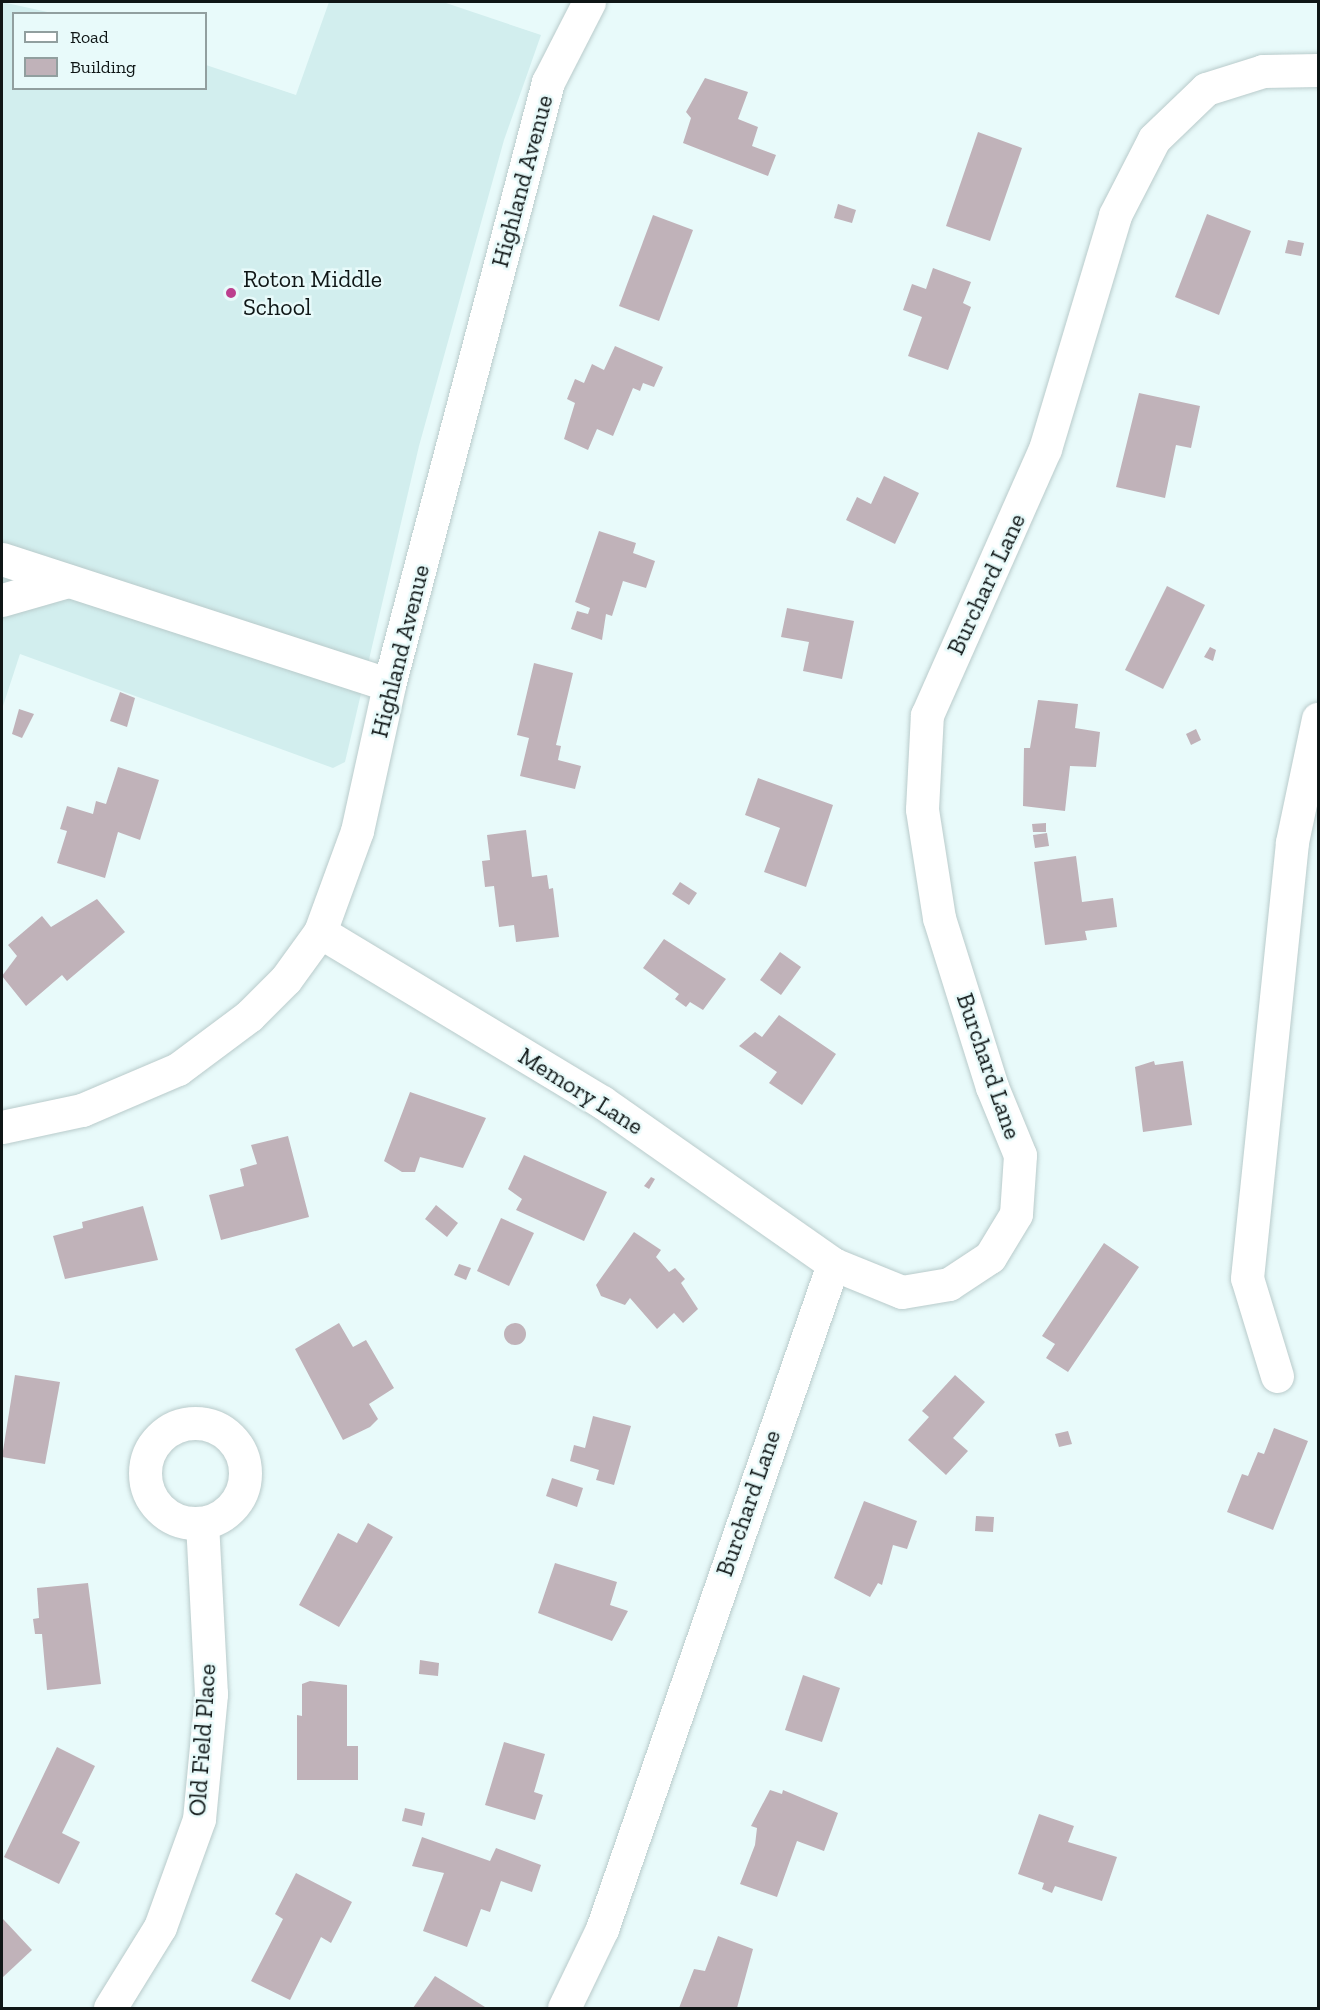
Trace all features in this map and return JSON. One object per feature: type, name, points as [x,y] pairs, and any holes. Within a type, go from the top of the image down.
[{"type":"street","name":"Highland Avenue","points":[[2,1127],[82,1110],[178,1069],[249,1016],[286,979],[320,932],[357,831],[389,685],[548,82],[589,2]]},
{"type":"street","name":"Burchard Lane","points":[[564,2008],[602,1929],[833,1264],[902,1292],[949,1284],[990,1257],[1016,1214],[1020,1155],[992,1087],[939,918],[922,809],[927,715],[1045,449],[1115,215],[1154,139],[1206,89],[1263,71],[1318,70]]},
{"type":"street","points":[[2,559],[389,685]]},
{"type":"street","points":[[2,600],[68,581]]},
{"type":"street","points":[[1277,1376],[1247,1278],[1290,863],[1318,719]]},
{"type":"street","name":"Memory Lane","points":[[320,932],[603,1102],[833,1264]]},
{"type":"street","name":"Old Field Place","points":[[110,2008],[160,1927],[199,1819],[211,1694],[202,1523]]},
{"type":"shaded area","name":"Roton Middle School","points":[[2,2],[47,12],[12,12],[12,90],[207,90],[207,65],[296,95],[329,2],[443,2],[541,35],[504,140],[419,446],[345,762],[333,768],[20,654],[2,709]]},
{"type":"building","points":[[705,78],[748,92],[738,119],[758,127],[752,146],[776,155],[768,176],[683,143],[691,118],[686,112]]},
{"type":"building","points":[[978,132],[1022,148],[990,241],[946,226]]},
{"type":"building","points":[[838,204],[856,210],[852,223],[834,218]]},
{"type":"building","points":[[1207,214],[1251,231],[1219,315],[1175,297]]},
{"type":"building","points":[[653,215],[693,230],[659,321],[619,306]]},
{"type":"building","points":[[1288,240],[1304,243],[1301,256],[1285,253]]},
{"type":"building","points":[[933,268],[971,282],[963,303],[971,307],[948,370],[908,356],[922,317],[903,310],[912,284],[926,289]]},
{"type":"building","points":[[615,346],[663,367],[654,387],[643,383],[640,391],[633,388],[613,436],[597,429],[588,450],[564,439],[575,403],[567,399],[575,379],[584,383],[592,364],[604,370]]},
{"type":"building","points":[[1139,393],[1200,406],[1191,448],[1176,445],[1165,498],[1116,487]]},
{"type":"building","points":[[884,476],[919,493],[895,544],[846,520],[857,497],[871,504]]},
{"type":"building","points":[[599,531],[636,543],[633,553],[655,561],[646,588],[623,581],[612,616],[606,614],[602,640],[571,629],[577,611],[588,614],[590,608],[575,602]]},
{"type":"building","points":[[1167,586],[1205,605],[1163,689],[1125,670]]},
{"type":"building","points":[[787,608],[854,621],[842,679],[803,671],[809,642],[781,637]]},
{"type":"building","points":[[1210,647],[1216,650],[1213,661],[1204,657]]},
{"type":"building","points":[[534,663],[573,673],[556,745],[561,746],[558,760],[581,766],[575,789],[520,776],[529,738],[517,735]]},
{"type":"building","points":[[120,692],[135,698],[127,727],[110,721]]},
{"type":"building","points":[[1038,700],[1078,704],[1075,728],[1100,732],[1096,767],[1070,766],[1065,811],[1023,806],[1024,748],[1030,748]]},
{"type":"building","points":[[19,709],[34,714],[22,738],[12,734]]},
{"type":"building","points":[[1196,729],[1201,740],[1191,745],[1186,734]]},
{"type":"building","points":[[118,767],[159,780],[140,840],[118,832],[105,878],[57,863],[67,831],[60,829],[67,806],[93,814],[96,801],[106,804]]},
{"type":"building","points":[[758,778],[833,805],[806,887],[764,872],[780,828],[745,815]]},
{"type":"building","points":[[1046,823],[1046,832],[1033,832],[1032,824]]},
{"type":"building","points":[[526,830],[532,877],[547,875],[549,889],[553,888],[559,937],[516,942],[514,925],[499,927],[494,886],[485,887],[482,861],[490,860],[487,835]]},
{"type":"building","points":[[1047,833],[1049,846],[1035,848],[1033,835]]},
{"type":"building","points":[[1076,856],[1082,902],[1113,898],[1117,927],[1085,931],[1087,940],[1045,945],[1034,862]]},
{"type":"building","points":[[680,882],[697,893],[689,905],[672,894]]},
{"type":"building","points":[[97,899],[125,932],[67,981],[62,975],[26,1006],[2,976],[17,956],[8,945],[42,916],[51,927]]},
{"type":"building","points":[[664,939],[726,979],[703,1010],[690,1002],[686,1007],[675,999],[679,994],[643,968]]},
{"type":"building","points":[[780,952],[801,967],[781,995],[760,980]]},
{"type":"building","points":[[779,1015],[836,1054],[802,1105],[769,1083],[777,1072],[739,1046],[755,1032],[762,1037]]},
{"type":"building","points":[[1154,1061],[1155,1065],[1183,1061],[1192,1125],[1143,1132],[1135,1067]]},
{"type":"building","points":[[410,1092],[486,1118],[463,1168],[420,1157],[415,1172],[402,1172],[384,1161]]},
{"type":"building","points":[[288,1136],[309,1217],[221,1240],[209,1195],[244,1186],[240,1169],[257,1164],[251,1145]]},
{"type":"building","points":[[524,1155],[607,1192],[584,1241],[516,1210],[522,1199],[508,1189]]},
{"type":"building","points":[[651,1177],[655,1179],[649,1189],[644,1186]]},
{"type":"building","points":[[436,1205],[458,1223],[447,1237],[425,1219]]},
{"type":"building","points":[[143,1206],[158,1260],[65,1279],[53,1236],[83,1228],[82,1222]]},
{"type":"building","points":[[501,1218],[534,1233],[509,1286],[477,1271]]},
{"type":"building","points":[[634,1232],[661,1250],[656,1257],[669,1272],[675,1268],[685,1279],[681,1283],[698,1309],[683,1323],[674,1313],[657,1329],[630,1298],[625,1305],[601,1296],[596,1285]]},
{"type":"building","points":[[1104,1243],[1139,1267],[1068,1372],[1046,1358],[1055,1344],[1042,1336]]},
{"type":"building","points":[[459,1264],[471,1268],[466,1280],[454,1275]]},
{"type":"building","points":[[339,1323],[353,1347],[366,1340],[394,1388],[369,1404],[378,1419],[370,1427],[343,1440],[295,1349]]},
{"type":"building","points":[[515,1323],[523,1326],[526,1334],[523,1342],[515,1345],[507,1342],[504,1334],[507,1326]]},
{"type":"building","points":[[15,1375],[60,1382],[45,1464],[2,1457]]},
{"type":"building","points":[[955,1375],[985,1402],[953,1438],[968,1451],[946,1475],[908,1440],[929,1417],[922,1411]]},
{"type":"building","points":[[593,1416],[631,1426],[614,1485],[596,1480],[599,1470],[570,1461],[574,1445],[585,1448]]},
{"type":"building","points":[[1274,1428],[1308,1441],[1273,1530],[1227,1512],[1242,1474],[1248,1476],[1258,1452],[1264,1454]]},
{"type":"building","points":[[1068,1431],[1072,1444],[1059,1447],[1055,1434]]},
{"type":"building","points":[[552,1478],[583,1488],[577,1507],[546,1496]]},
{"type":"building","points":[[864,1501],[917,1521],[907,1549],[893,1545],[882,1585],[878,1583],[870,1597],[834,1578]]},
{"type":"building","points":[[976,1516],[994,1517],[993,1532],[975,1531]]},
{"type":"building","points":[[368,1523],[393,1537],[339,1627],[299,1605],[338,1533],[357,1543]]},
{"type":"building","points":[[555,1563],[617,1582],[610,1605],[628,1611],[612,1641],[538,1613]]},
{"type":"building","points":[[88,1583],[101,1684],[47,1690],[42,1634],[35,1634],[33,1619],[39,1618],[37,1588]]},
{"type":"building","points":[[420,1660],[439,1663],[438,1676],[419,1674]]},
{"type":"building","points":[[803,1675],[840,1688],[822,1742],[785,1730]]},
{"type":"building","points":[[310,1681],[347,1685],[347,1746],[358,1746],[358,1780],[297,1780],[297,1715],[302,1716],[302,1684]]},
{"type":"building","points":[[504,1742],[545,1754],[534,1792],[543,1795],[535,1820],[485,1805]]},
{"type":"building","points":[[57,1747],[95,1766],[62,1833],[80,1842],[59,1884],[4,1857]]},
{"type":"building","points":[[770,1790],[782,1794],[783,1790],[838,1813],[824,1851],[797,1841],[777,1897],[740,1884],[755,1845],[757,1828],[751,1826]]},
{"type":"building","points":[[405,1808],[425,1813],[422,1826],[402,1821]]},
{"type":"building","points":[[1039,1814],[1074,1826],[1068,1842],[1117,1857],[1102,1901],[1055,1886],[1052,1893],[1042,1889],[1044,1883],[1018,1874]]},
{"type":"building","points":[[422,1837],[490,1861],[496,1848],[541,1865],[532,1892],[501,1881],[490,1912],[481,1909],[467,1947],[423,1931],[444,1873],[412,1866]]},
{"type":"building","points":[[296,1873],[352,1902],[331,1943],[321,1937],[290,2000],[251,1981],[283,1919],[275,1914]]},
{"type":"building","points":[[3,1919],[32,1950],[2,1978],[2,1921]]},
{"type":"building","points":[[718,1936],[753,1949],[737,2008],[679,2008],[694,1969],[705,1971]]},
{"type":"building","points":[[435,1976],[485,2007],[413,2008]]},
{"type":"place","name":"Roton Middle School","points":[[231,293]]}]
